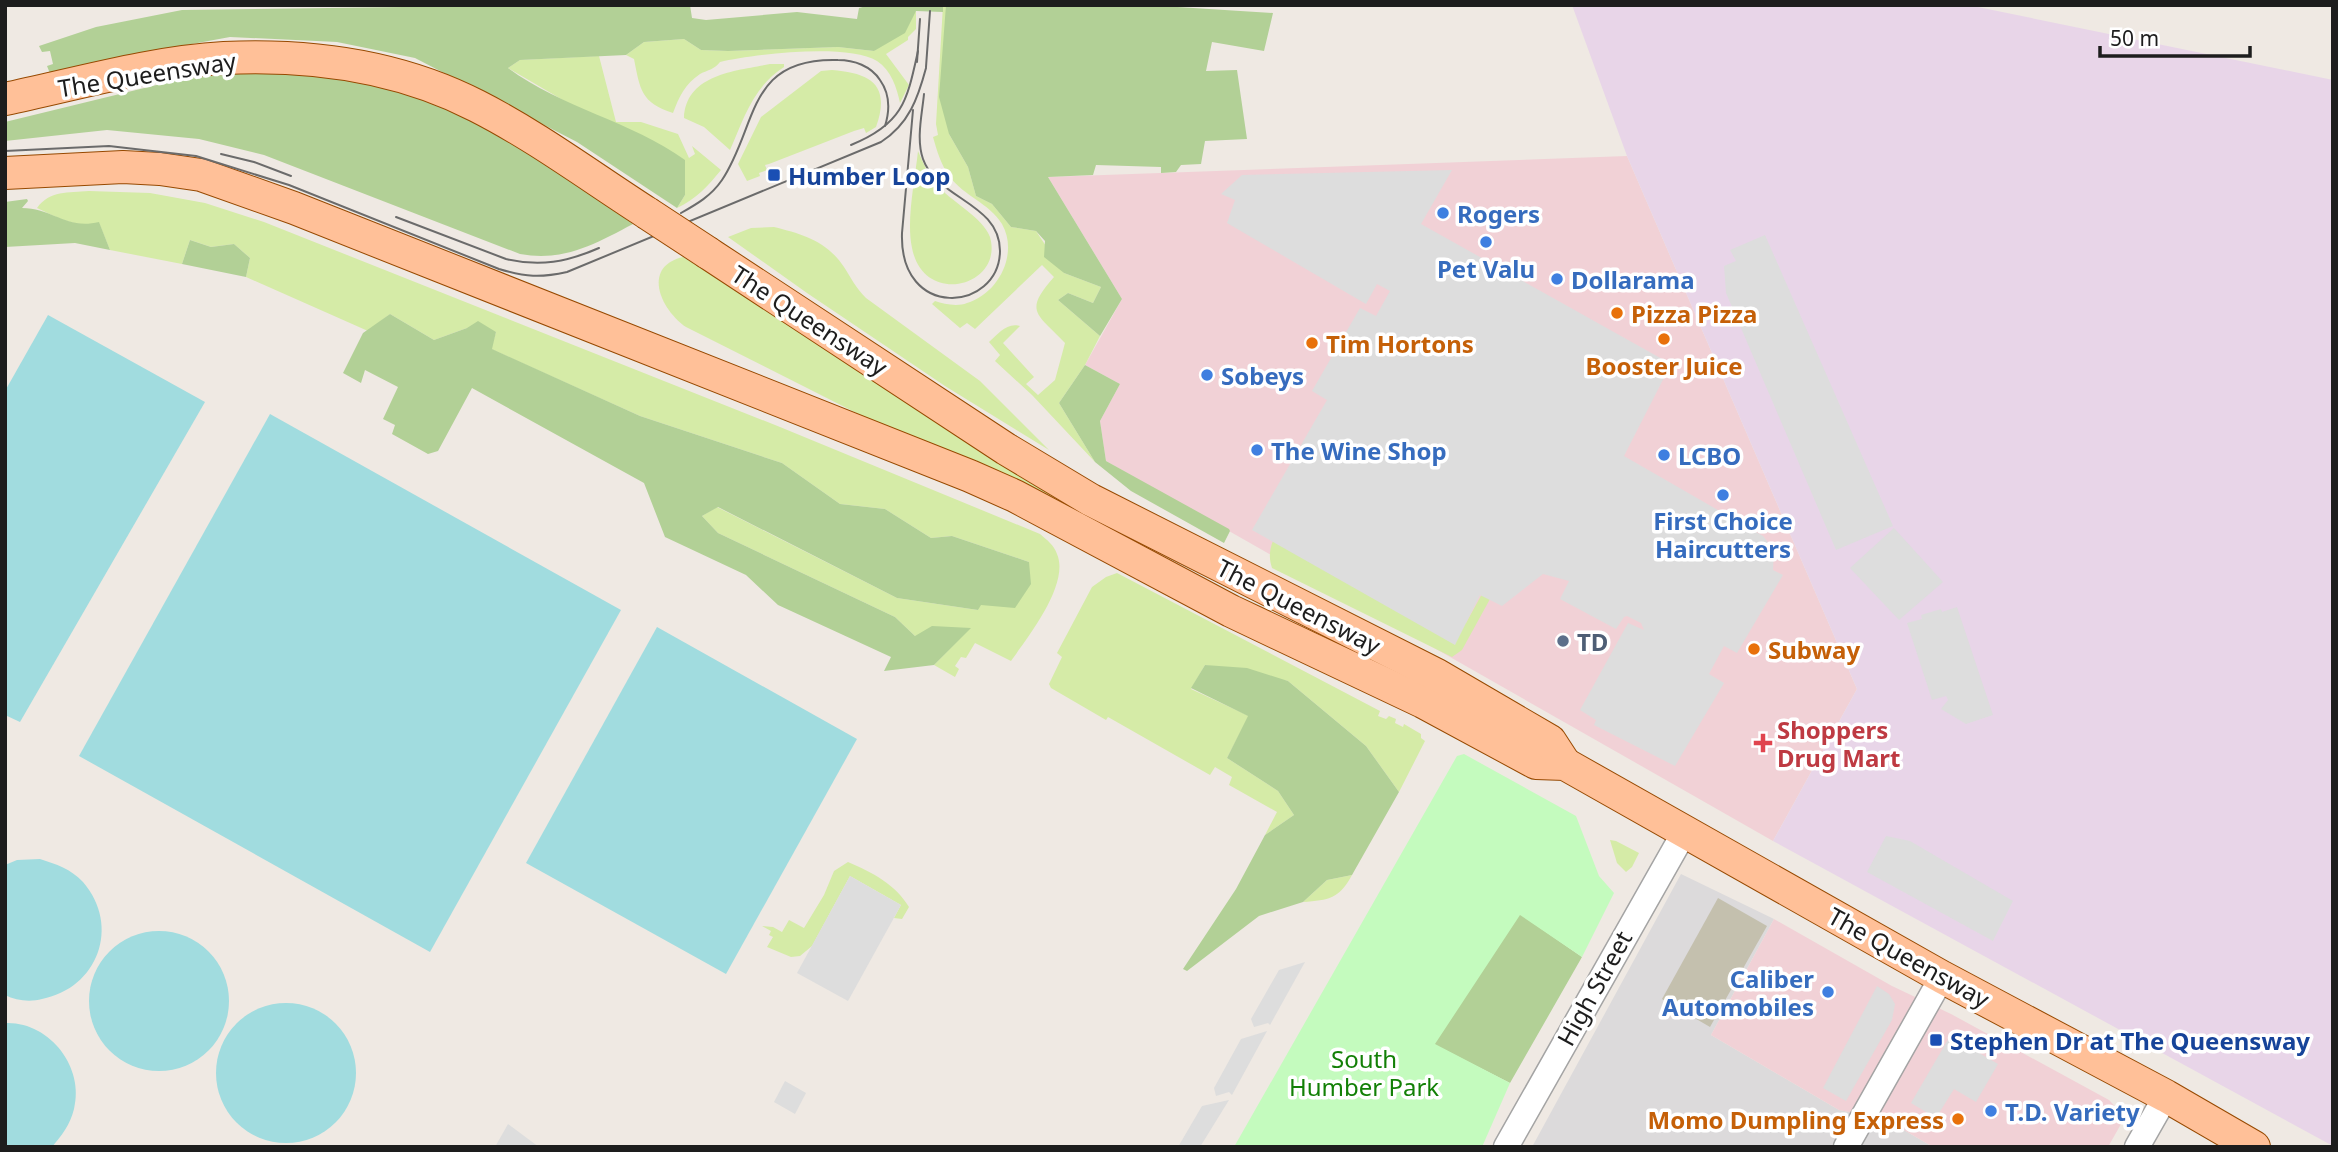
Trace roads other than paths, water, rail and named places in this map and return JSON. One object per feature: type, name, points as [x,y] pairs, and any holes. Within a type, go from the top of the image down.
[{"type":"main road","name":"The Queensway","points":[[5,99],[130,72],[222,58],[332,61],[408,78],[438,88],[477,106],[647,213],[1006,449],[1080,494],[1437,675],[1550,741],[1565,764]]},
{"type":"main road","name":"The Queensway","points":[[5,173],[123,167],[201,175],[294,208],[970,476],[1015,496],[1231,611],[1423,702],[1536,763],[1565,764],[1942,977],[2165,1096],[2254,1147]]},
{"type":"street","name":"High Street","points":[[1506,1147],[1685,831]]},
{"type":"street","points":[[1846,1147],[1942,977]]},
{"type":"street","points":[[2137,1147],[2165,1096]]},
{"type":"water","points":[[48,315],[205,402],[20,722],[5,715],[5,391]]},
{"type":"water","points":[[270,414],[621,610],[430,952],[79,756]]},
{"type":"water","points":[[657,627],[857,739],[726,974],[526,863]]},
{"type":"water","points":[[40,859],[78,877],[94,899],[100,917],[98,953],[90,969],[61,993],[38,1000],[14,999],[5,995],[5,865],[17,860]]},
{"type":"water","points":[[159,931],[186,936],[209,951],[224,974],[229,1001],[224,1028],[209,1051],[186,1066],[159,1071],[132,1066],[109,1051],[94,1028],[89,1001],[94,974],[109,951],[132,936]]},
{"type":"water","points":[[286,1003],[313,1008],[336,1023],[351,1046],[356,1073],[351,1100],[336,1123],[313,1138],[286,1143],[259,1138],[236,1123],[221,1100],[216,1073],[221,1046],[236,1023],[259,1008]]},
{"type":"water","points":[[5,1023],[21,1024],[49,1038],[69,1063],[76,1093],[74,1109],[65,1130],[52,1147],[5,1147]]},
{"type":"tram line","points":[[926,67],[930,11]]},
{"type":"tram line","points":[[917,62],[920,19]]},
{"type":"tram line","points":[[851,145],[882,128],[900,109],[906,97],[918,51]]},
{"type":"tram line","points":[[681,213],[718,186],[734,159],[759,99],[770,82],[786,70],[808,62],[838,60],[850,61],[867,68],[876,75],[886,91],[888,114],[885,126]]},
{"type":"tram line","points":[[5,151],[109,146],[196,156],[289,185],[499,269],[541,276],[567,272],[881,142],[899,127],[911,110],[926,68]]},
{"type":"tram line","points":[[913,110],[902,233],[905,262],[916,282],[931,293],[950,298],[968,295],[984,286],[995,271],[1000,251],[997,235],[990,222],[979,211],[941,184],[923,159],[920,135],[924,94]]},
{"type":"tram line","points":[[221,154],[254,162],[291,176]]},
{"type":"tram line","points":[[396,217],[506,259],[530,263],[553,262],[599,248]]},
{"type":"place","name":"Humber Loop","points":[[774,175]]},
{"type":"place","name":"Rogers","points":[[1443,213]]},
{"type":"place","name":"Pet Valu","points":[[1486,242]]},
{"type":"place","name":"Dollarama","points":[[1557,279]]},
{"type":"place","name":"Pizza Pizza","points":[[1617,313]]},
{"type":"place","name":"Booster Juice","points":[[1664,339]]},
{"type":"place","name":"Tim Hortons","points":[[1312,343]]},
{"type":"place","name":"Sobeys","points":[[1207,375]]},
{"type":"place","name":"The Wine Shop","points":[[1257,450]]},
{"type":"place","name":"LCBO","points":[[1664,455]]},
{"type":"place","name":"First Choice Haircutters","points":[[1723,495]]},
{"type":"place","name":"TD","points":[[1563,641]]},
{"type":"place","name":"Subway","points":[[1754,649]]},
{"type":"place","name":"Shoppers Drug Mart","points":[[1763,743]]},
{"type":"place","name":"Caliber Automobiles","points":[[1828,992]]},
{"type":"place","name":"Stephen Dr at The Queensway","points":[[1936,1040]]},
{"type":"place","name":"T.D. Variety","points":[[1991,1111]]},
{"type":"place","name":"Momo Dumpling Express","points":[[1958,1119]]},
{"type":"park label","name":"South Humber Park","points":[[1364,1072]]}]
